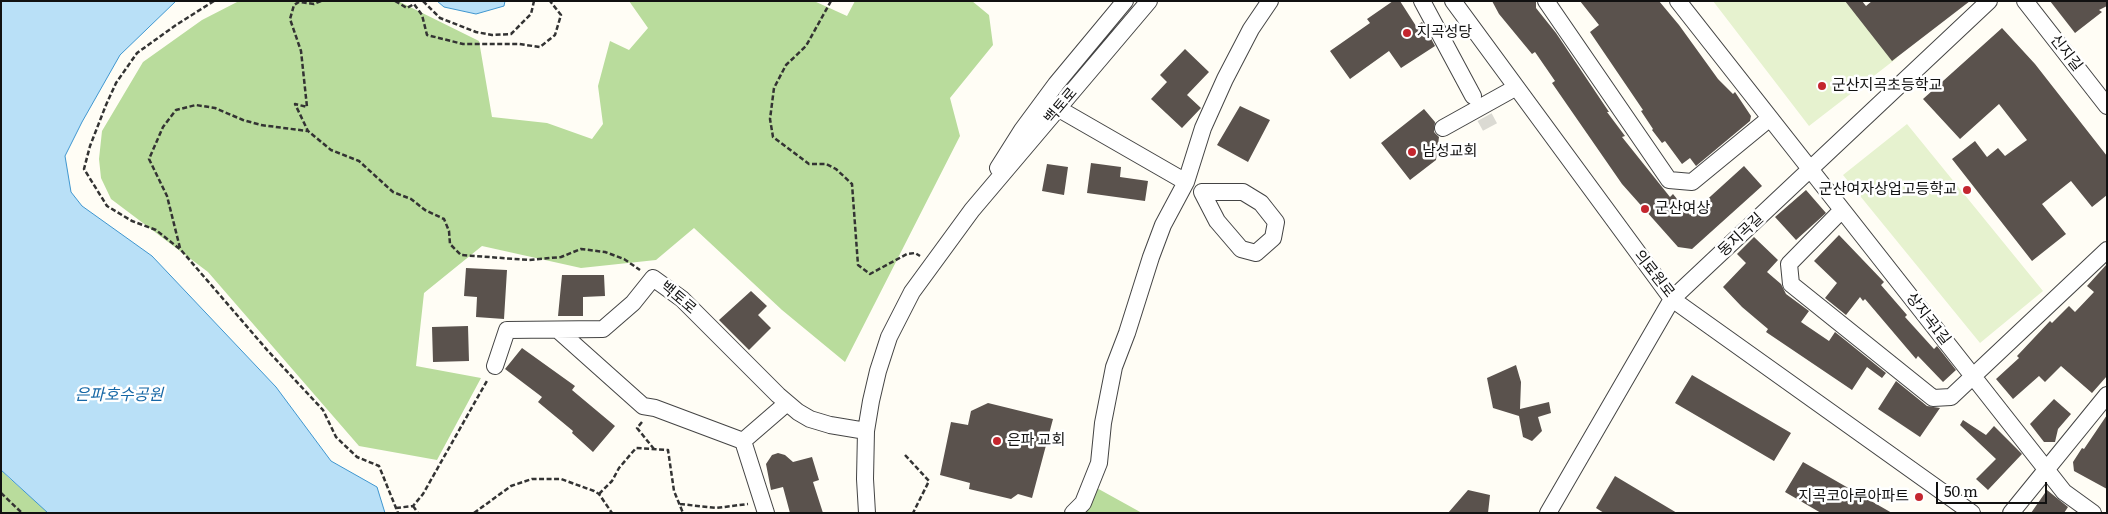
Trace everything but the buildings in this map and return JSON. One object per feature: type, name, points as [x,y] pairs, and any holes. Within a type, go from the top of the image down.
[{"type":"street","name":"백토로","points":[[972,210],[1022,130],[1125,1]]},
{"type":"street","name":"백토로","points":[[867,513],[865,479],[866,430],[878,372],[889,338],[912,292],[931,263],[972,210],[1150,1]]},
{"type":"street","points":[[1073,513],[1083,503],[1099,463],[1103,423],[1114,367],[1163,225],[1186,182],[1203,128],[1225,79],[1251,29],[1270,1]]},
{"type":"street","points":[[1422,1],[1472,96]]},
{"type":"street","name":"의료원로","points":[[1453,1],[1515,88],[1672,299],[1972,513]]},
{"type":"street","points":[[1546,1],[1669,180],[1692,182],[1770,118]]},
{"type":"street","name":"상지곡1길","points":[[1678,1],[2064,492],[2093,513]]},
{"type":"street","name":"동지곡길","points":[[1548,513],[1672,299],[1989,1]]},
{"type":"street","name":"신지길","points":[[2026,1],[2107,106]]},
{"type":"street","points":[[1443,128],[1515,88]]},
{"type":"street","points":[[1046,98],[1058,109],[1186,182]]},
{"type":"street","points":[[1202,192],[1243,192],[1261,203],[1276,222],[1273,238],[1256,254],[1241,249],[1217,221],[1202,192]]},
{"type":"street","points":[[1842,210],[1789,264],[1791,284],[1933,398],[1950,397],[2107,250]]},
{"type":"street","name":"백토로","points":[[495,366],[507,330],[559,331],[603,329],[633,303],[653,278],[682,299],[787,403],[810,419],[849,429],[866,430]]},
{"type":"street","points":[[559,331],[643,406],[655,408],[743,441]]},
{"type":"street","points":[[2011,513],[2107,395]]},
{"type":"street","points":[[743,441],[787,403]]},
{"type":"street","points":[[743,441],[765,508]]},
{"type":"path","points":[[214,1],[137,53],[112,90],[90,146],[84,169],[106,206],[156,230],[181,250],[268,351],[323,410],[336,437],[358,457],[379,466],[398,513]]},
{"type":"path","points":[[321,1],[314,4],[299,2],[294,5],[290,18],[301,51],[308,107],[295,104],[308,131],[331,150],[359,161],[393,192],[444,219],[449,231],[450,244],[461,255],[529,260],[562,257],[581,249],[605,252],[624,260],[653,278]]},
{"type":"path","points":[[395,1],[407,8],[414,4],[422,15],[427,36],[462,44],[519,44],[540,47],[556,35],[561,15],[550,1]]},
{"type":"path","points":[[423,1],[440,18],[476,32],[492,35],[511,34],[531,14],[534,1]]},
{"type":"path","points":[[831,1],[806,46],[786,65],[774,88],[770,119],[773,137],[809,164],[826,164],[836,169],[852,184],[858,265],[870,274],[907,254],[915,253],[931,263]]},
{"type":"path","points":[[181,250],[167,196],[149,159],[163,127],[176,110],[196,105],[215,108],[243,120],[261,125],[308,131]]},
{"type":"path","points":[[396,508],[413,506],[423,494],[495,366]]},
{"type":"path","points":[[637,428],[655,450]]},
{"type":"path","points":[[599,494],[612,481],[619,468],[636,448],[668,450],[674,491],[683,513]]},
{"type":"path","points":[[905,455],[929,481],[913,513]]},
{"type":"path","points":[[474,513],[511,486],[532,479],[561,479],[594,490],[612,513]]},
{"type":"path","points":[[1,493],[22,513]]},
{"type":"path","points":[[680,504],[716,508],[765,508]]},
{"type":"path","points":[[413,506],[418,513]]},
{"type":"green space","points":[[239,1],[398,1],[479,41],[492,117],[547,123],[592,139],[603,124],[598,86],[610,41],[629,50],[648,28],[629,1],[814,1],[847,16],[855,1],[972,1],[989,15],[993,45],[950,98],[960,136],[845,362],[782,310],[694,228],[656,260],[581,268],[482,246],[424,293],[416,366],[481,378],[437,460],[359,446],[208,272],[111,199],[101,178],[99,159],[102,131],[143,62],[202,20]]},
{"type":"green space","points":[[1713,1],[1852,1],[1897,58],[1809,126]]},
{"type":"green space","points":[[1907,124],[2043,291],[1980,343],[1843,175]]},
{"type":"green space","points":[[1,470],[9,478],[49,513],[1,513]]},
{"type":"green space","points":[[1095,487],[1142,513],[1074,513]]},
{"type":"water","name":"은파호수공원","points":[[1,1],[176,1],[120,55],[82,122],[65,156],[71,192],[82,206],[152,256],[276,387],[331,461],[377,487],[385,513],[48,513],[1,470]]},
{"type":"water","points":[[437,1],[505,1],[504,6],[476,14],[444,7]]},
{"type":"tunnel","points":[[1473,96],[1490,127]]},
{"type":"place","name":"지곡성당","points":[[1407,33]]},
{"type":"place","name":"군산지곡초등학교","points":[[1822,86]]},
{"type":"place","name":"남성교회","points":[[1412,152]]},
{"type":"place","name":"군산여자상업고등학교","points":[[1967,190]]},
{"type":"place","name":"군산여상","points":[[1645,209]]},
{"type":"place","name":"은파 교회","points":[[997,441]]},
{"type":"place","name":"지곡코아루아파트","points":[[1919,497]]}]
